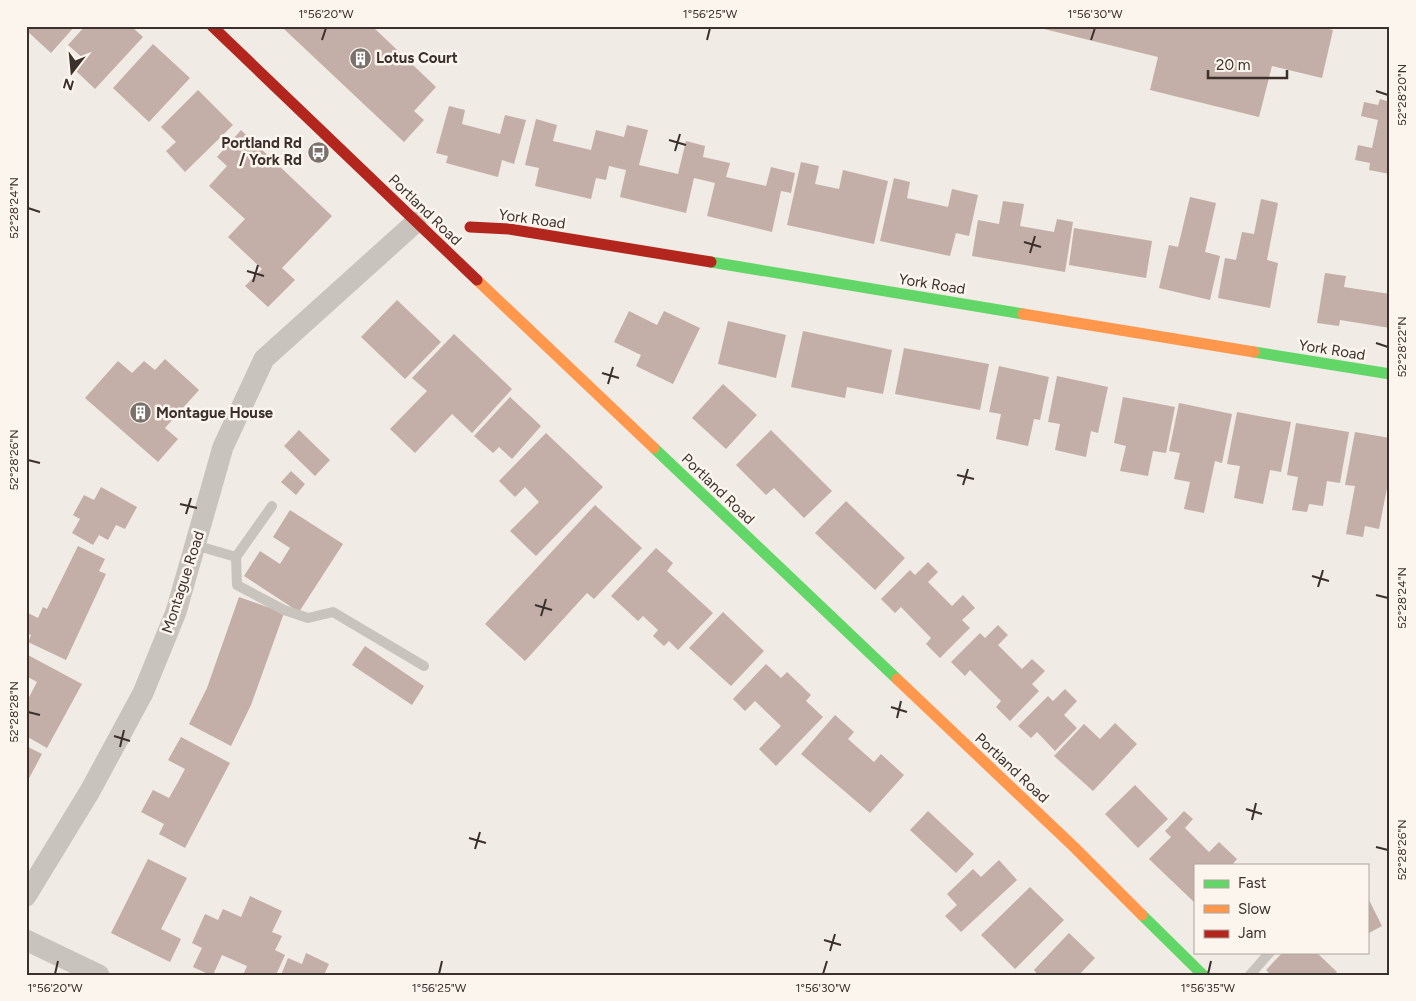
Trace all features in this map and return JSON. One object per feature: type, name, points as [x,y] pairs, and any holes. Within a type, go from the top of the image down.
[{"type":"main road","name":"Portland Road","points":[[212,26],[1074,848],[1203,975]]},
{"type":"main road","name":"York Road","points":[[470,227],[509,229],[1390,374]]},
{"type":"street","name":"Montague Road","points":[[26,896],[90,791],[143,693],[176,612],[223,447],[264,360],[416,222]]},
{"type":"street","points":[[26,940],[99,975]]},
{"type":"lane","points":[[272,506],[236,557],[237,585],[284,610],[308,618],[333,612],[424,666]]},
{"type":"lane","points":[[195,545],[236,557]]},
{"type":"lane","points":[[1250,975],[1268,954]]},
{"type":"building","points":[[26,26],[75,26],[51,53],[26,30]]},
{"type":"building","points":[[85,26],[131,26],[143,37],[95,89],[74,69],[84,59],[68,45]]},
{"type":"building","name":"Lotus Court","points":[[286,26],[372,26],[436,87],[414,111],[424,120],[404,142],[284,29]]},
{"type":"building","points":[[1032,26],[1316,26],[1333,30],[1322,78],[1272,66],[1259,117],[1150,90],[1158,57]]},
{"type":"building","points":[[153,44],[190,78],[149,122],[113,88]]},
{"type":"building","points":[[198,90],[233,125],[185,172],[166,151],[176,142],[161,127]]},
{"type":"building","points":[[1380,99],[1390,102],[1390,174],[1369,170],[1370,163],[1355,160],[1358,145],[1372,148],[1378,120],[1361,116],[1364,102],[1378,105]]},
{"type":"building","points":[[449,106],[465,110],[462,124],[500,134],[505,115],[526,120],[514,164],[502,160],[498,177],[446,163],[448,156],[436,153]]},
{"type":"building","points":[[536,119],[557,125],[553,141],[591,150],[596,130],[624,137],[627,125],[648,130],[639,165],[678,174],[686,141],[705,146],[703,157],[730,163],[726,177],[766,186],[771,167],[795,173],[791,193],[781,191],[772,232],[707,216],[715,183],[694,178],[686,213],[620,197],[626,170],[609,166],[606,180],[596,178],[591,199],[535,186],[539,168],[525,165]]},
{"type":"building","points":[[241,130],[332,216],[282,268],[295,280],[268,307],[245,286],[262,269],[228,237],[245,219],[209,186],[227,166],[217,157]]},
{"type":"building","points":[[801,162],[819,166],[815,184],[839,189],[843,170],[888,181],[874,244],[787,225]]},
{"type":"building","points":[[894,178],[910,182],[907,198],[948,207],[952,189],[978,195],[969,236],[956,233],[950,256],[880,241]]},
{"type":"building","points":[[1190,197],[1216,203],[1205,252],[1220,256],[1210,300],[1159,288],[1169,245],[1178,247]]},
{"type":"building","points":[[1261,199],[1278,203],[1267,260],[1278,263],[1270,308],[1218,298],[1225,258],[1236,260],[1242,232],[1254,234]]},
{"type":"building","points":[[1003,201],[1024,204],[1020,226],[1054,232],[1057,219],[1073,222],[1065,272],[972,256],[978,220],[999,224]]},
{"type":"building","points":[[1074,228],[1152,241],[1146,278],[1069,265]]},
{"type":"building","points":[[1325,273],[1346,276],[1344,287],[1390,294],[1390,328],[1340,320],[1339,326],[1317,323]]},
{"type":"building","points":[[397,300],[441,342],[405,379],[361,337]]},
{"type":"building","points":[[629,311],[657,325],[664,311],[700,328],[673,384],[636,366],[641,355],[614,342]]},
{"type":"building","points":[[728,321],[786,335],[776,378],[718,364]]},
{"type":"building","points":[[803,331],[892,350],[883,394],[847,387],[845,398],[791,387]]},
{"type":"building","points":[[454,334],[512,389],[472,433],[452,414],[415,453],[390,429],[427,391],[412,378]]},
{"type":"building","points":[[904,348],[989,364],[980,410],[895,394]]},
{"type":"building","name":"Montague House","points":[[165,359],[199,390],[165,428],[178,439],[158,462],[85,398],[118,361],[132,373],[144,361],[155,370]]},
{"type":"building","points":[[999,366],[1049,377],[1040,420],[1034,419],[1028,446],[996,439],[1001,414],[989,412]]},
{"type":"building","points":[[1057,376],[1108,387],[1098,433],[1091,431],[1086,457],[1055,450],[1060,424],[1048,422]]},
{"type":"building","points":[[723,384],[757,415],[726,449],[692,418]]},
{"type":"building","points":[[510,397],[541,426],[512,459],[499,447],[493,453],[474,436]]},
{"type":"building","points":[[1123,397],[1175,407],[1166,453],[1153,451],[1148,476],[1120,471],[1126,446],[1114,443]]},
{"type":"building","points":[[1179,403],[1232,414],[1222,463],[1215,461],[1204,513],[1184,509],[1190,482],[1174,479],[1180,453],[1169,451]]},
{"type":"building","points":[[1237,412],[1291,422],[1281,472],[1270,470],[1263,504],[1234,498],[1240,466],[1227,464]]},
{"type":"building","points":[[1296,423],[1349,432],[1340,483],[1327,481],[1323,506],[1309,504],[1307,512],[1292,510],[1298,477],[1287,475]]},
{"type":"building","points":[[299,430],[330,460],[315,476],[284,446]]},
{"type":"building","points":[[771,430],[832,491],[804,518],[774,488],[766,495],[736,465]]},
{"type":"building","points":[[1355,432],[1390,438],[1390,488],[1387,488],[1379,529],[1365,526],[1363,537],[1346,534],[1355,486],[1345,485]]},
{"type":"building","points":[[546,433],[603,487],[536,556],[510,531],[539,502],[525,487],[515,497],[499,481]]},
{"type":"building","points":[[291,471],[305,484],[296,495],[281,482]]},
{"type":"building","points":[[101,487],[137,507],[125,529],[116,525],[108,540],[99,535],[93,545],[72,533],[80,519],[73,515],[84,495],[94,500]]},
{"type":"building","points":[[846,501],[905,558],[875,590],[815,533]]},
{"type":"building","points":[[595,505],[642,548],[594,599],[587,593],[525,661],[485,624]]},
{"type":"building","points":[[290,510],[343,544],[299,612],[244,576],[260,551],[280,564],[290,548],[273,537]]},
{"type":"building","points":[[78,546],[105,559],[99,571],[106,574],[66,660],[28,642],[31,635],[26,633],[26,612],[38,618],[43,607],[47,609]]},
{"type":"building","points":[[656,548],[673,563],[667,571],[713,613],[678,650],[669,641],[664,646],[653,636],[658,630],[643,616],[638,621],[611,596]]},
{"type":"building","points":[[928,562],[938,572],[928,582],[952,606],[963,595],[975,608],[962,620],[970,628],[940,658],[926,644],[931,638],[901,607],[895,613],[881,599],[910,570],[915,575]]},
{"type":"building","points":[[239,597],[284,613],[251,705],[231,746],[189,724],[207,688]]},
{"type":"building","points":[[723,612],[764,651],[731,686],[689,648]]},
{"type":"building","points":[[998,625],[1008,635],[998,645],[1022,669],[1032,659],[1045,671],[1032,684],[1039,691],[1010,721],[996,707],[1001,701],[970,670],[965,676],[951,662],[980,633],[985,638]]},
{"type":"building","points":[[365,646],[424,686],[412,705],[352,665]]},
{"type":"building","points":[[26,654],[82,684],[47,748],[26,736],[26,703],[37,682],[26,676]]},
{"type":"building","points":[[766,664],[781,678],[787,672],[811,695],[806,701],[823,717],[776,766],[759,749],[781,726],[755,701],[745,711],[733,699]]},
{"type":"building","points":[[1065,689],[1077,701],[1064,715],[1077,728],[1055,751],[1037,732],[1031,738],[1018,726],[1048,696],[1053,701]]},
{"type":"building","points":[[835,715],[854,732],[848,739],[874,762],[881,754],[904,775],[870,813],[801,754]]},
{"type":"building","points":[[1115,723],[1137,744],[1093,791],[1054,756],[1084,724],[1100,739]]},
{"type":"building","points":[[181,737],[230,763],[185,848],[159,834],[164,824],[141,812],[153,790],[169,798],[185,769],[168,760]]},
{"type":"building","points":[[26,746],[42,754],[26,784]]},
{"type":"building","points":[[1135,785],[1168,819],[1138,848],[1105,814]]},
{"type":"building","points":[[928,811],[974,854],[956,873],[910,830]]},
{"type":"building","points":[[1184,811],[1193,819],[1185,828],[1209,852],[1219,842],[1237,859],[1233,864],[1194,864],[1194,902],[1149,859],[1171,837],[1165,831]]},
{"type":"building","points":[[148,859],[187,878],[161,929],[181,939],[170,962],[111,933]]},
{"type":"building","points":[[999,860],[1017,880],[961,932],[945,916],[957,905],[947,894],[973,869],[981,877]]},
{"type":"building","points":[[1030,887],[1064,920],[1015,969],[981,935]]},
{"type":"building","points":[[250,896],[282,911],[272,932],[282,936],[275,950],[285,955],[276,975],[243,975],[247,966],[222,955],[213,975],[193,967],[202,948],[192,943],[205,914],[218,920],[223,909],[241,917]]},
{"type":"building","points":[[1368,898],[1382,926],[1368,933]]},
{"type":"building","points":[[1069,933],[1095,958],[1079,975],[1038,975],[1034,970]]},
{"type":"building","points":[[306,953],[329,964],[324,975],[281,975],[288,958],[302,964]]},
{"type":"building","points":[[1281,954],[1318,954],[1337,972],[1334,975],[1271,975],[1266,970]]},
{"type":"traffic: fast","points":[[711,262],[1023,314]]},
{"type":"traffic: fast","points":[[1254,352],[1390,374]]},
{"type":"traffic: fast","points":[[654,448],[897,679]]},
{"type":"traffic: fast","points":[[1142,915],[1203,975]]},
{"type":"traffic: slow","points":[[477,280],[654,448]]},
{"type":"traffic: slow","points":[[1023,314],[1254,352]]},
{"type":"traffic: slow","points":[[897,679],[1074,847],[1142,915]]},
{"type":"traffic: jam","points":[[212,26],[477,280]]},
{"type":"traffic: jam","points":[[470,227],[509,229],[711,262]]},
{"type":"place","name":"Lotus Court","points":[[360,58]]},
{"type":"place","name":"Portland Rd / York Rd","points":[[318,152]]},
{"type":"place","name":"Montague House","points":[[140,413]]}]
